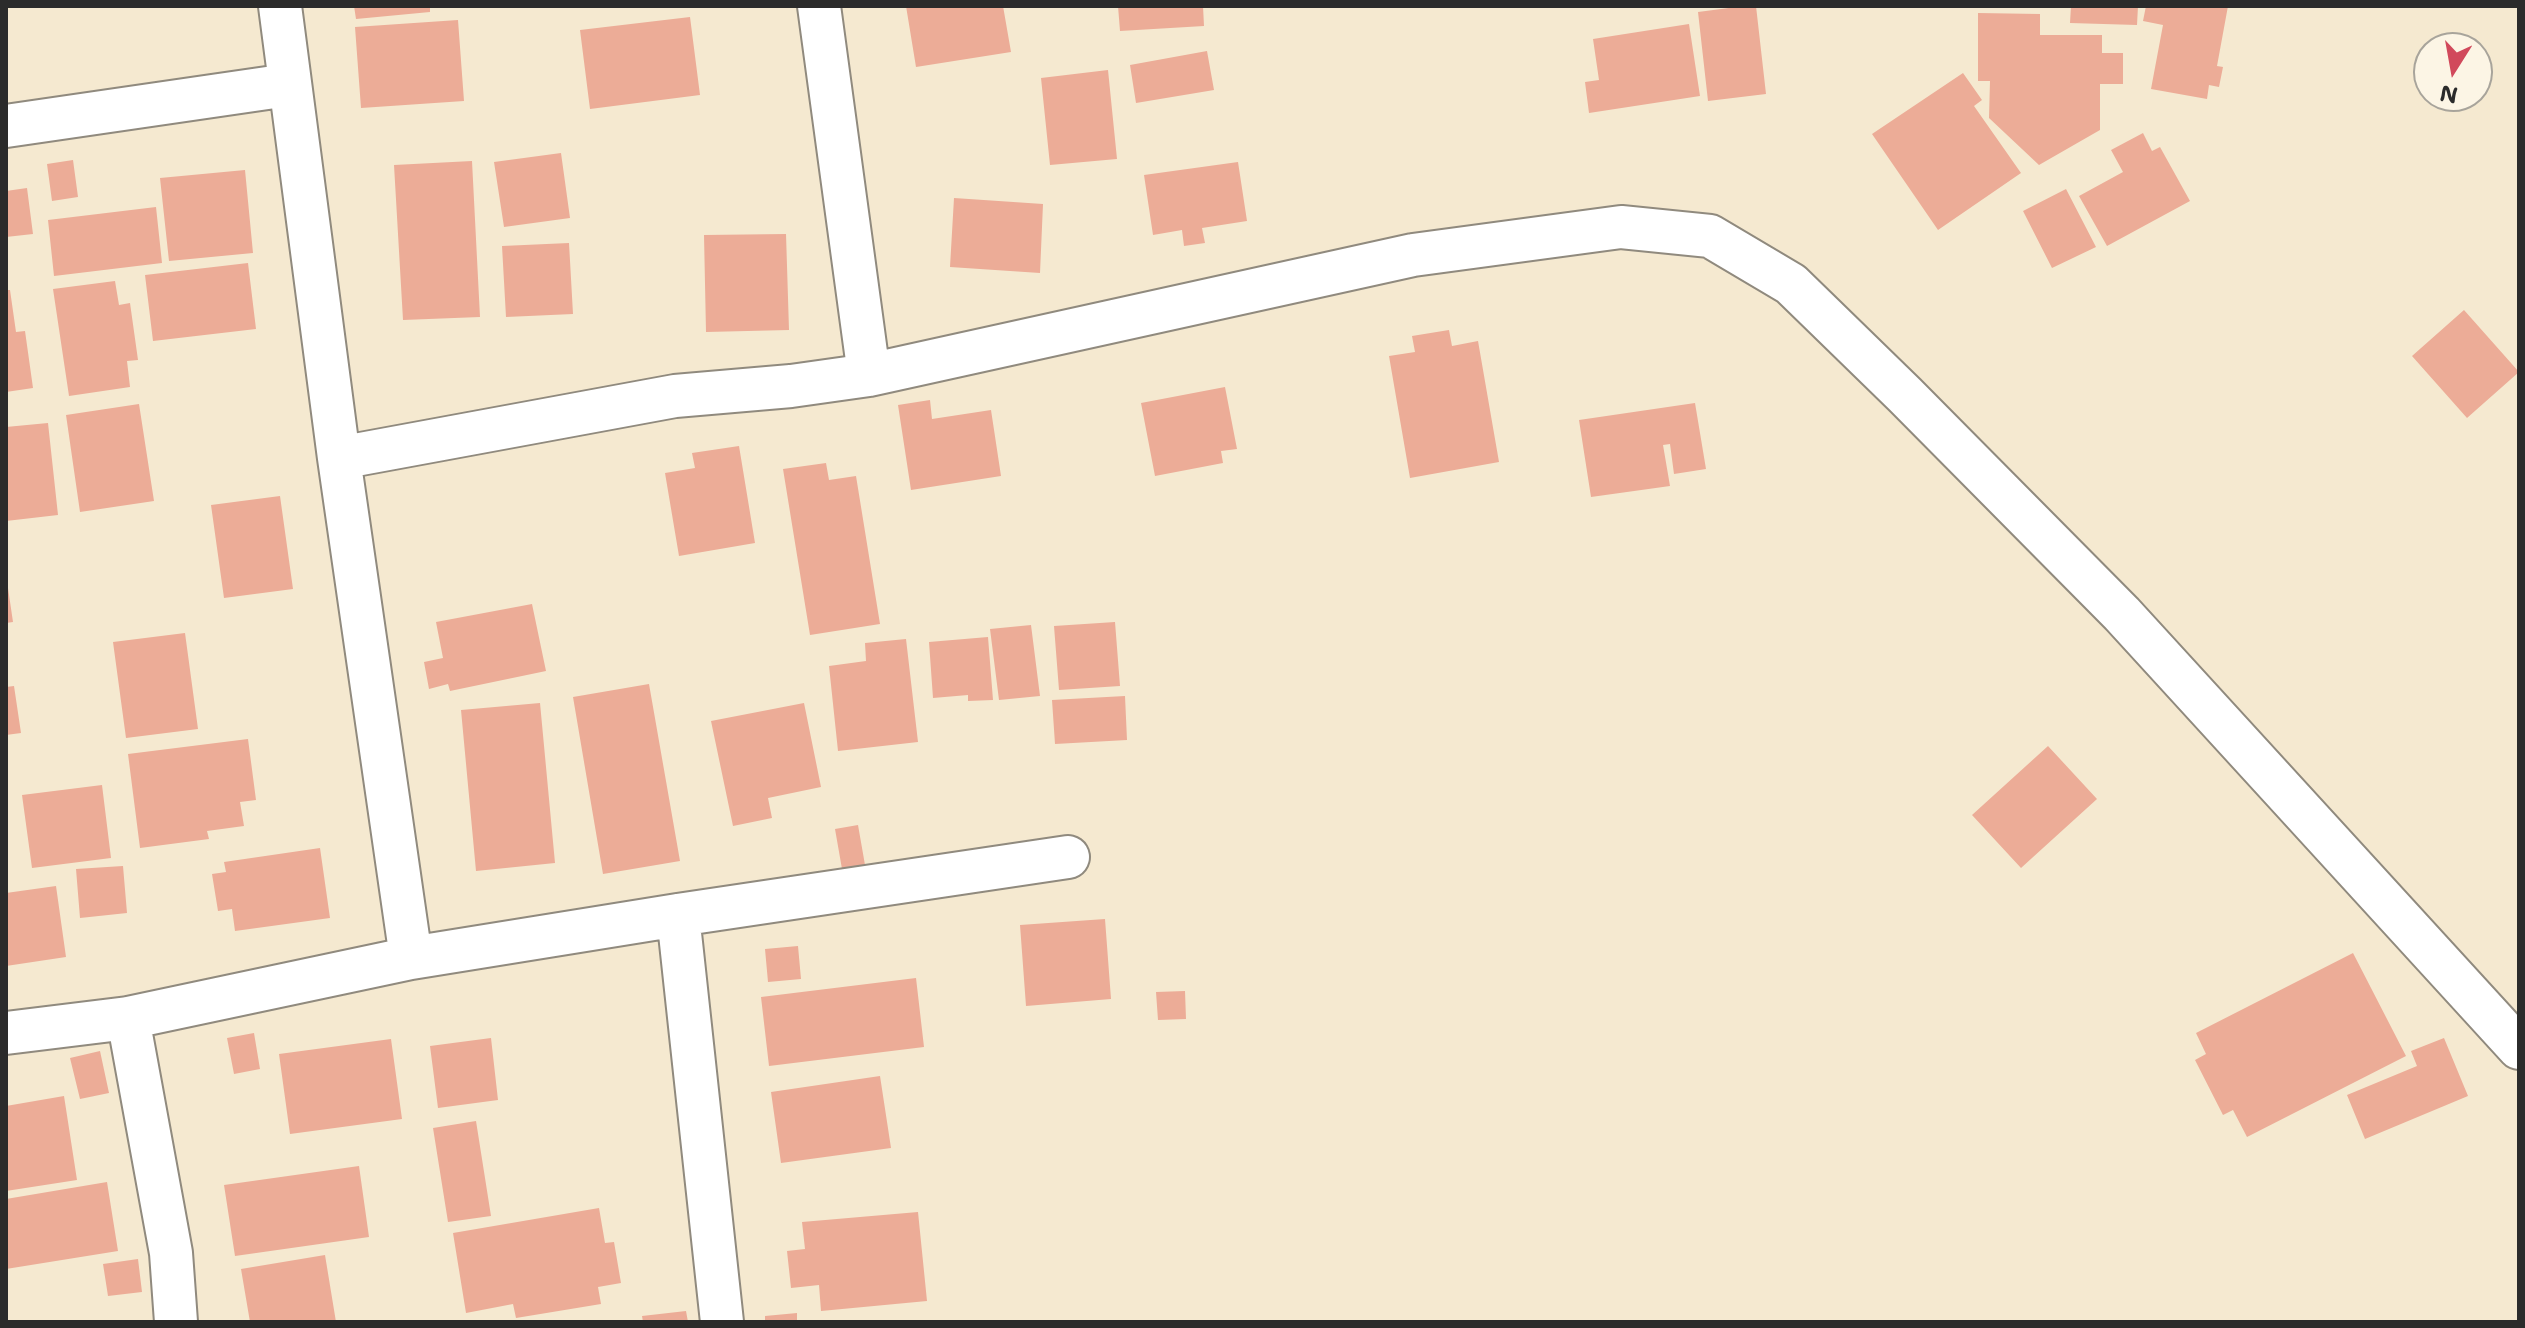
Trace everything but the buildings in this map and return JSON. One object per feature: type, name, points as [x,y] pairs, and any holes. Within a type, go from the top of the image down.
[{"type":"street","points":[[280,6],[339,458],[411,958]]},
{"type":"street","points":[[819,6],[869,375]]},
{"type":"street","points":[[6,126],[288,85]]},
{"type":"street","points":[[339,458],[675,396],[791,386],[869,375],[1413,255],[1621,227],[1710,236],[1791,284],[1905,395],[2122,614],[2519,1048]]},
{"type":"street","points":[[6,1033],[128,1018],[411,958],[1068,857]]},
{"type":"street","points":[[678,915],[722,1322]]},
{"type":"street","points":[[128,1018],[171,1253],[176,1322]]}]
